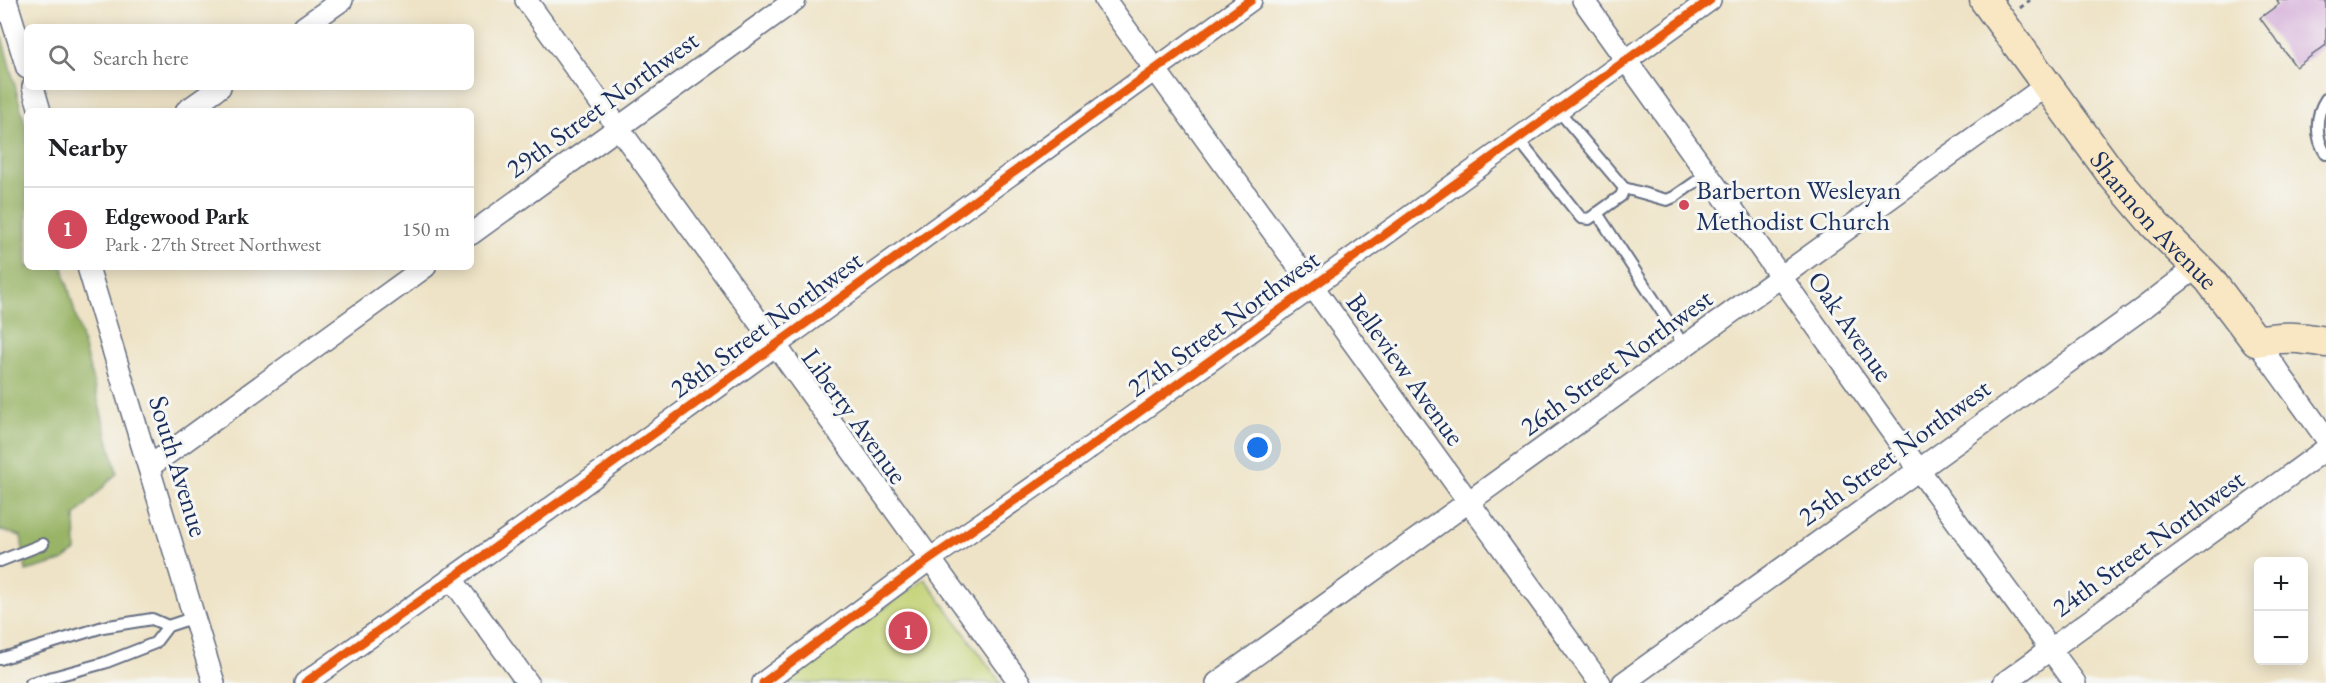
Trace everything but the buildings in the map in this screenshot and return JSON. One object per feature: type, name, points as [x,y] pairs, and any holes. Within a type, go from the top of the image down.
[{"type":"street","points":[[6,0],[24,58]]},
{"type":"street","points":[[308,24],[342,0]]},
{"type":"street","name":"Liberty Avenue","points":[[526,0],[1020,683]]},
{"type":"street","name":"29th Street Northwest","points":[[474,232],[795,0]]},
{"type":"street","name":"Belleview Avenue","points":[[1105,0],[1600,683]]},
{"type":"street","name":"28th Street Northwest","points":[[305,683],[1251,0]]},
{"type":"street","name":"Oak Avenue","points":[[1582,0],[1918,470],[2075,683]]},
{"type":"street","name":"27th Street Northwest","points":[[763,683],[930,559],[1710,0]]},
{"type":"street","name":"Shannon Avenue","points":[[1985,0],[2111,173],[2155,225],[2221,294],[2326,438]]},
{"type":"street","name":"26th Street Northwest","points":[[1217,683],[2047,85]]},
{"type":"street","points":[[34,90],[39,108]]},
{"type":"street","points":[[190,108],[216,90]]},
{"type":"street","name":"25th Street Northwest","points":[[1623,683],[2197,267]]},
{"type":"street","name":"South Avenue","points":[[89,270],[214,683]]},
{"type":"street","points":[[148,467],[421,270]]},
{"type":"street","points":[[2256,341],[2281,336],[2326,342]]},
{"type":"street","name":"24th Street Northwest","points":[[2004,683],[2326,449]]},
{"type":"street","points":[[451,578],[528,683]]},
{"type":"lane","points":[[2326,99],[2322,111],[2319,144],[2326,154]]},
{"type":"lane","points":[[1558,110],[1624,188],[1667,200],[1707,174]]},
{"type":"lane","points":[[1518,139],[1581,218],[1589,219],[1621,196],[1624,188]]},
{"type":"lane","points":[[1597,213],[1685,347]]},
{"type":"lane","points":[[0,561],[43,544]]},
{"type":"lane","points":[[32,683],[104,663],[156,643],[168,626],[195,617]]},
{"type":"lane","points":[[0,659],[103,627],[152,619],[168,626]]},
{"type":"path","points":[[2016,10],[2030,0]]},
{"type":"green space","points":[[0,29],[24,120],[24,270],[64,270],[117,473],[75,516],[76,551],[62,561],[26,571],[21,536],[0,530]]},
{"type":"green space","points":[[925,579],[1001,683],[780,683]]},
{"type":"cycle path","points":[[305,683],[562,500],[1251,0]]},
{"type":"cycle path","points":[[763,683],[930,559],[1064,466],[1710,0]]},
{"type":"place","name":"Barberton Wesleyan Methodist Church","points":[[1684,205]]},
{"type":"place","name":"Edgewood Park","points":[[908,631]]}]
